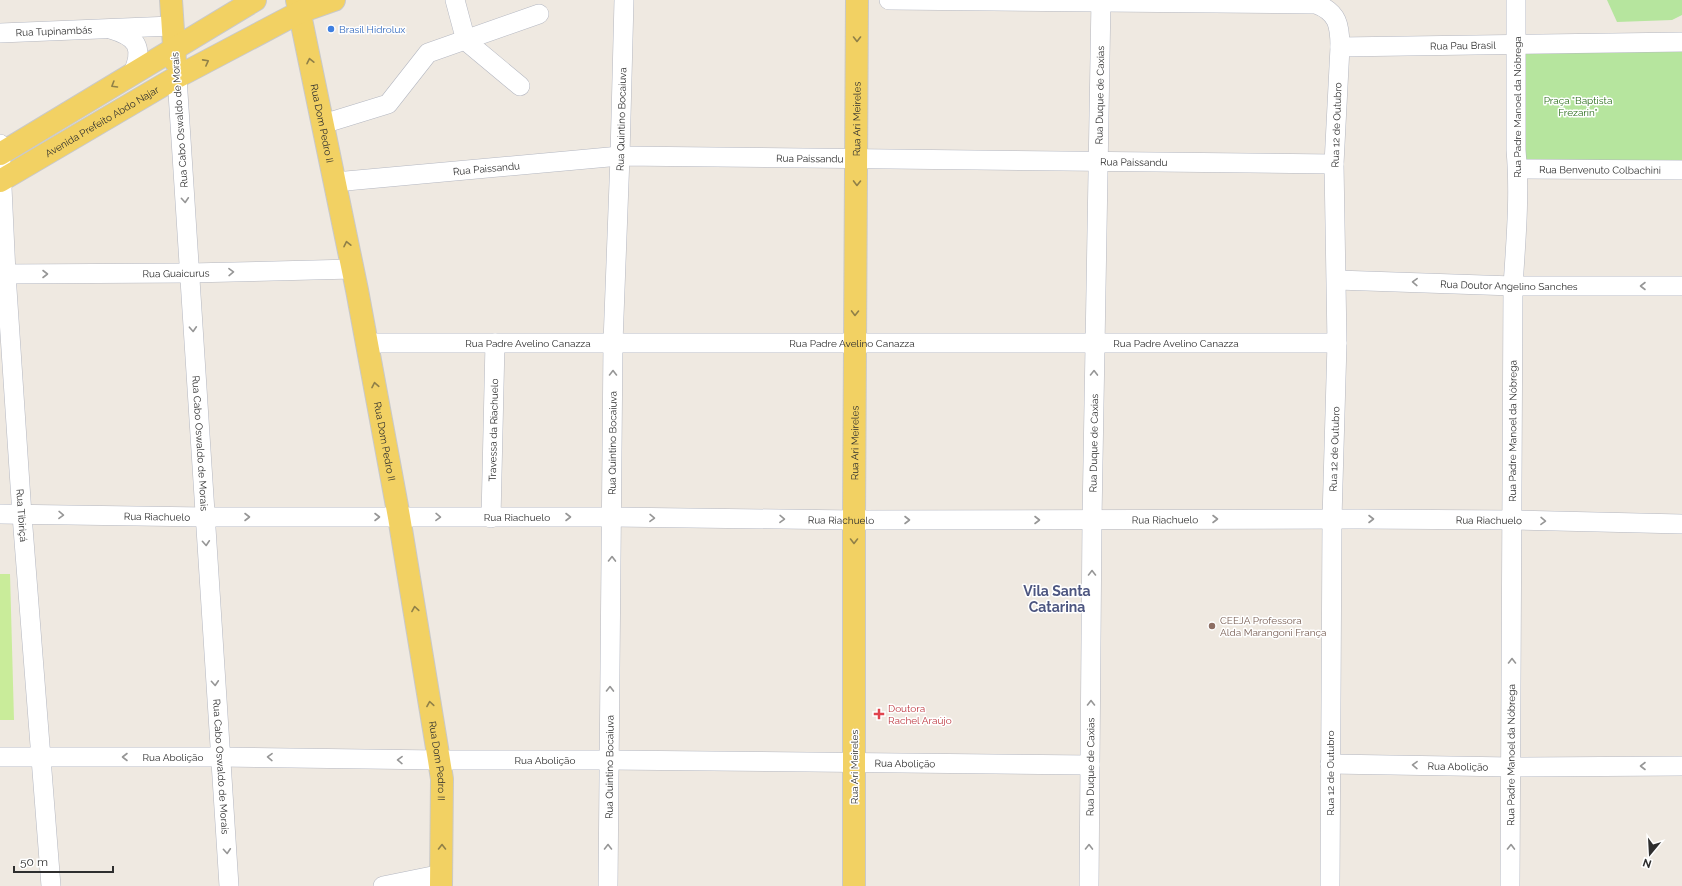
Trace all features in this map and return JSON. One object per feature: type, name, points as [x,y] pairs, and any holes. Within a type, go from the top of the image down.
[{"type":"main road","name":"Rua Cabo Oswaldo de Morais","points":[[171,0],[177,77]]},
{"type":"main road","points":[[0,150],[255,0]]},
{"type":"main road","name":"Avenida Prefeito Abdo Najar","points":[[1,180],[298,6],[334,0]]},
{"type":"main road","name":"Rua Ari Meireles","points":[[854,886],[854,343],[858,0]]},
{"type":"main road","name":"Rua Dom Pedro II","points":[[298,6],[367,343],[399,517],[439,760],[442,779],[441,880]]},
{"type":"street","points":[[455,0],[466,40],[520,86]]},
{"type":"street","name":"Rua Quintino Bocaiuva","points":[[608,886],[608,760],[613,517],[613,343],[624,0]]},
{"type":"street","points":[[890,0],[1101,1]]},
{"type":"street","name":"Rua Padre Manoel da Nóbrega","points":[[1510,886],[1513,286],[1518,169],[1516,150],[1516,0]]},
{"type":"street","name":"Rua 12 de Outubro","points":[[1101,1],[1316,4],[1324,7],[1332,13],[1340,32],[1334,164],[1337,343],[1332,519],[1330,886]]},
{"type":"street","name":"Rua Duque de Caxias","points":[[1089,886],[1092,520],[1097,161],[1101,1]]},
{"type":"street","points":[[323,124],[388,104],[428,53],[539,14]]},
{"type":"street","name":"Rua Tupinambás","points":[[0,33],[172,26]]},
{"type":"street","name":"Rua Tupinambás","points":[[107,28],[132,39],[138,48],[138,61],[133,73]]},
{"type":"street","name":"Rua Pau Brasil","points":[[1340,47],[1682,42]]},
{"type":"street","name":"Rua Cabo Oswaldo de Morais","points":[[177,77],[204,517],[229,886]]},
{"type":"street","name":"Rua Tibiriçá","points":[[0,150],[3,274],[51,886]]},
{"type":"street","name":"Rua Paissandu","points":[[335,182],[620,156],[1334,164]]},
{"type":"street","name":"Rua Benvenuto Colbachini","points":[[1518,169],[1682,170]]},
{"type":"street","name":"Rua Guaicurus","points":[[3,274],[190,273],[353,269]]},
{"type":"street","name":"Rua Doutor Angelino Sanches","points":[[1337,280],[1513,286],[1682,286]]},
{"type":"street","name":"Rua Padre Avelino Canazza","points":[[367,343],[1337,343]]},
{"type":"street","name":"Travessa da Riachuelo","points":[[491,518],[495,343]]},
{"type":"street","name":"Rua Riachuelo","points":[[0,514],[204,517],[613,517],[854,520],[1512,520],[1682,524]]},
{"type":"street","name":"Rua Abolição","points":[[0,757],[220,756],[439,760],[608,760],[1090,765]]},
{"type":"street","name":"Rua Abolição","points":[[1330,764],[1511,767],[1682,766]]},
{"type":"street","points":[[383,886],[441,880]]},
{"type":"green space","points":[[1607,0],[1682,0],[1682,15],[1672,20],[1617,22]]},
{"type":"green space","name":"Praça \"Baptista Frezarin\"","points":[[1682,49],[1682,161],[1524,162],[1521,51]]},
{"type":"green space","points":[[0,574],[10,574],[14,720],[0,720]]},
{"type":"place","name":"Brasil Hidrolux","points":[[331,29]]},
{"type":"place","name":"CEEJA Professora Alda Marangoni França","points":[[1212,626]]},
{"type":"place","name":"Doutora Rachel Araújo","points":[[879,714]]},
{"type":"district","name":"Vila Santa Catarina","points":[[1057,600]]}]
